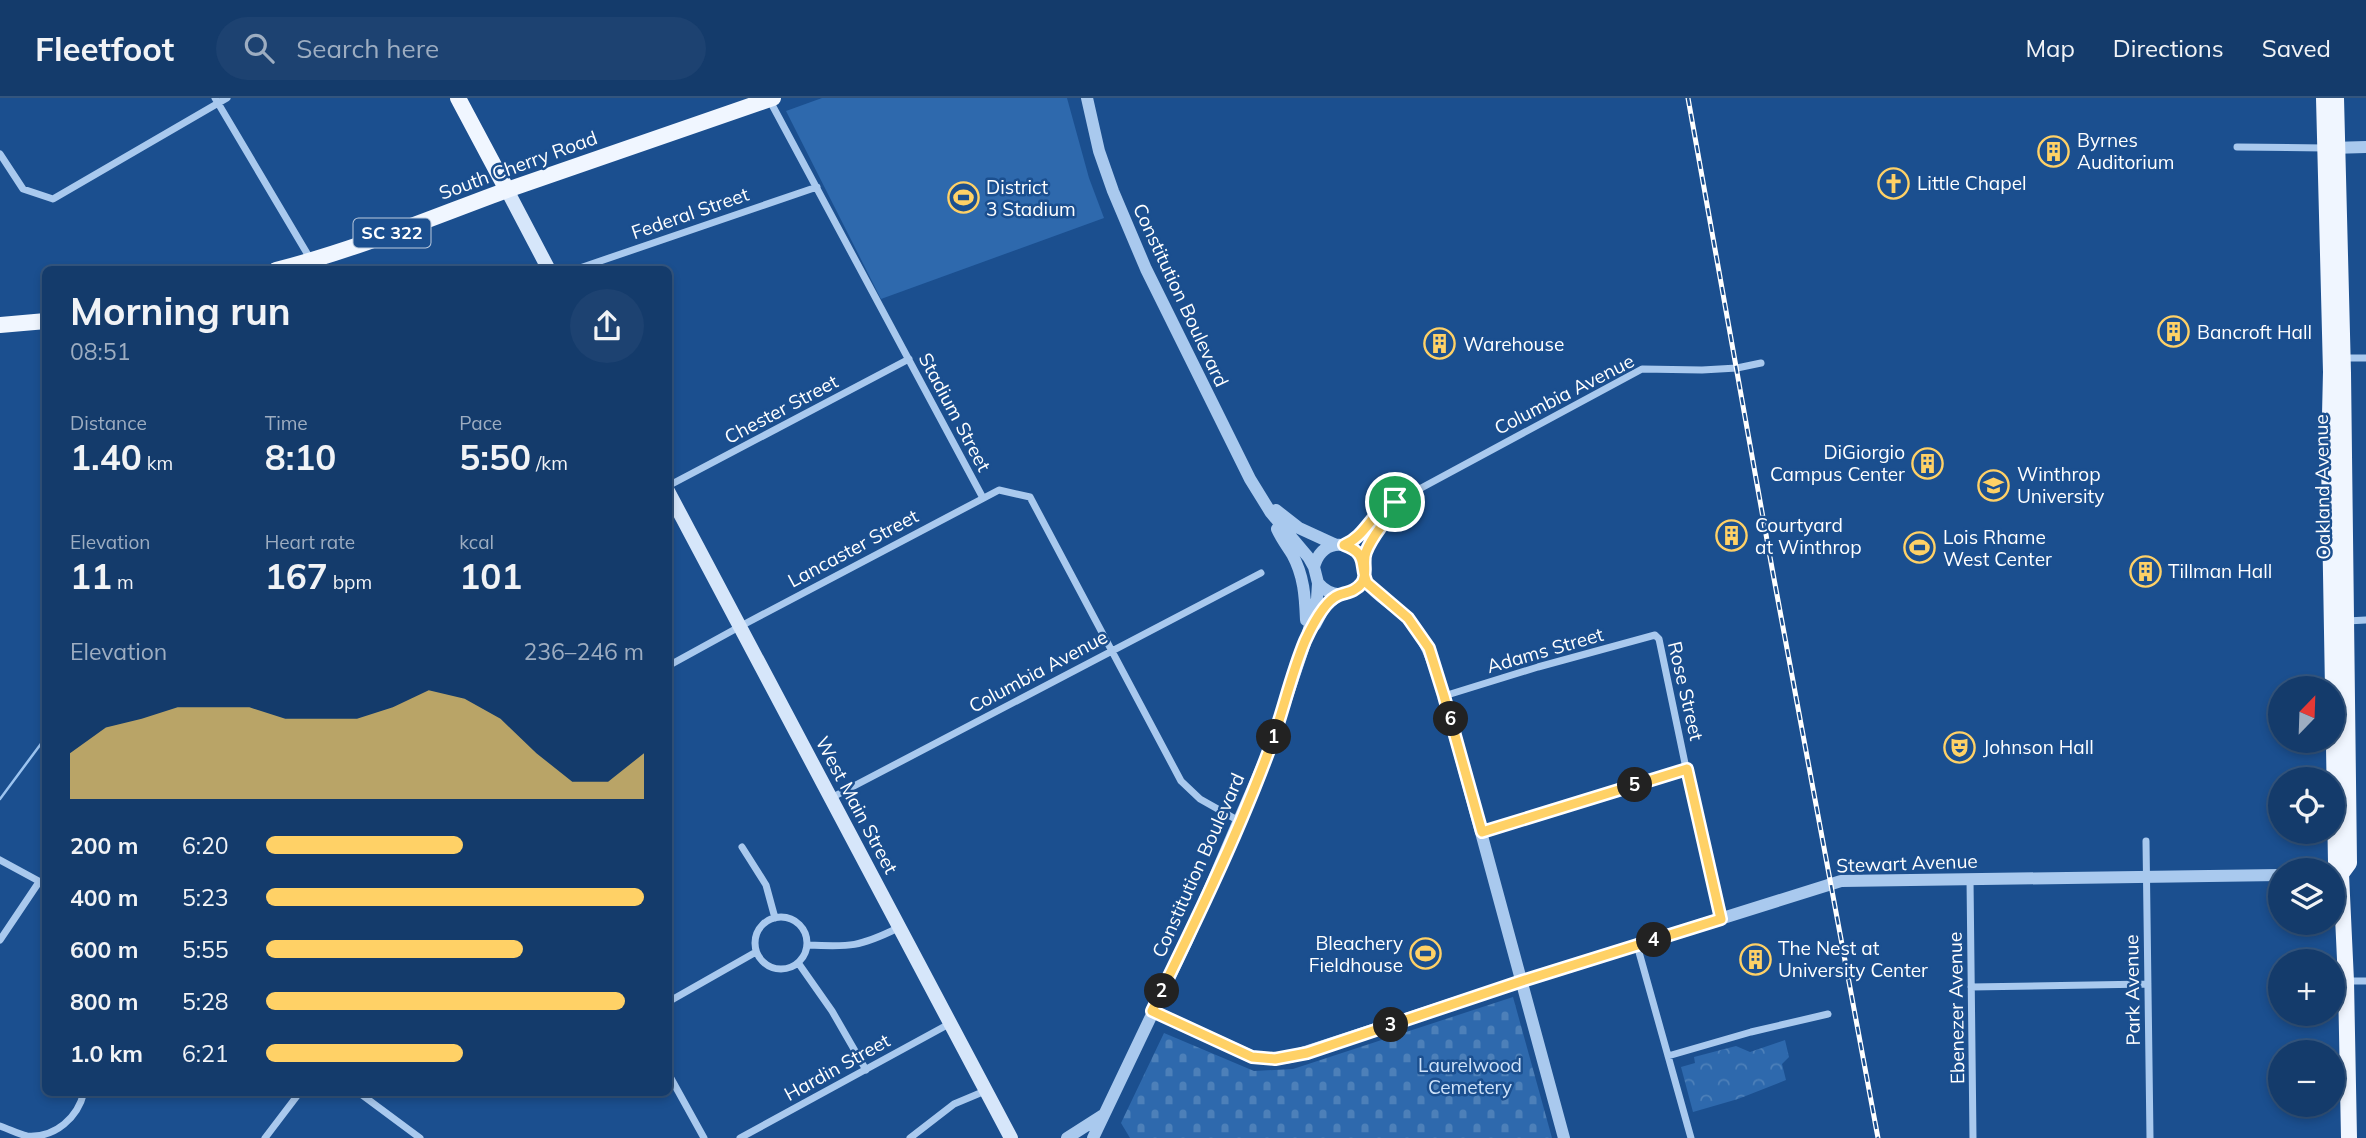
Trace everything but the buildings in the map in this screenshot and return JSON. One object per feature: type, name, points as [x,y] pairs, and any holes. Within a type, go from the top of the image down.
[{"type":"main road","points":[[458,98],[547,266]]},
{"type":"main road","name":"South Cherry Road","points":[[299,266],[317,263],[507,190],[771,98]]},
{"type":"main road","name":"Oakland Avenue","points":[[2324,98],[2331,148],[2339,664],[2349,863],[2345,867]]},
{"type":"main road","name":"Oakland Avenue","points":[[2331,148],[2336,98]]},
{"type":"main road","points":[[0,326],[42,321]]},
{"type":"main road","name":"West Main Street","points":[[672,497],[1011,1138]]},
{"type":"main road","name":"Oakland Avenue","points":[[2342,935],[2346,981],[2349,1138]]},
{"type":"street","points":[[0,154],[23,189],[53,199],[216,100],[227,98]]},
{"type":"street","name":"Stadium Street","points":[[771,98],[983,498],[999,490],[1030,498],[1181,781],[1200,799],[1239,821]]},
{"type":"street","name":"Constitution Boulevard","points":[[1087,98],[1100,151],[1129,231],[1199,380],[1262,499],[1314,567],[1318,583],[1317,598],[1306,637],[1268,753],[1187,941],[1093,1138]]},
{"type":"street","points":[[216,100],[317,263]]},
{"type":"street","points":[[2236,147],[2366,147]]},
{"type":"street","name":"Federal Street","points":[[586,266],[817,187]]},
{"type":"street","points":[[2336,357],[2366,358]]},
{"type":"street","name":"Chester Street","points":[[672,487],[909,359]]},
{"type":"street","name":"Columbia Avenue","points":[[1340,545],[1361,536],[1386,504],[1395,502],[1642,369],[1718,369],[1761,363]]},
{"type":"street","name":"Lancaster Street","points":[[672,664],[983,498]]},
{"type":"street","name":"Constitution Boulevard","points":[[1262,499],[1299,528],[1352,548],[1363,560]]},
{"type":"street","name":"Columbia Avenue","points":[[1363,560],[1373,536],[1395,502]]},
{"type":"street","points":[[1271,513],[1302,576],[1306,599],[1306,637]]},
{"type":"street","points":[[1314,567],[1321,552],[1340,545]]},
{"type":"street","points":[[1363,560],[1364,577],[1373,589],[1398,608],[1414,625],[1429,648],[1482,832],[1564,1138]]},
{"type":"street","name":"Columbia Avenue","points":[[830,798],[1261,573]]},
{"type":"street","name":"Constitution Boulevard","points":[[1306,637],[1325,606],[1361,584],[1364,577]]},
{"type":"street","points":[[1318,583],[1331,594],[1369,595],[1398,608]]},
{"type":"street","points":[[2339,621],[2366,620]]},
{"type":"street","name":"Adams Street","points":[[1444,696],[1656,635]]},
{"type":"street","name":"Rose Street","points":[[1656,635],[1721,919]]},
{"type":"street","points":[[1482,832],[1687,769]]},
{"type":"street","name":"Park Avenue","points":[[2146,841],[2150,1138]]},
{"type":"street","points":[[742,847],[765,885],[775,918]]},
{"type":"street","points":[[0,860],[42,883],[0,940]]},
{"type":"street","name":"Stewart Avenue","points":[[1152,1011],[1252,1057],[1275,1059],[1307,1053],[1522,981],[1841,881],[2268,875]]},
{"type":"street","name":"Ebenezer Avenue","points":[[1970,879],[1973,1138]]},
{"type":"street","points":[[783,917],[793,919],[802,926],[808,945],[799,964],[790,969],[779,970],[761,961],[756,952],[755,941],[757,931],[764,923],[783,917]]},
{"type":"street","points":[[808,945],[853,946],[868,943],[898,928]]},
{"type":"street","points":[[1637,945],[1691,1138]]},
{"type":"street","points":[[672,1000],[756,952]]},
{"type":"street","points":[[799,964],[832,1010],[866,1070]]},
{"type":"street","points":[[2346,981],[2366,981]]},
{"type":"street","points":[[1971,987],[2148,984]]},
{"type":"street","points":[[1668,1056],[1751,1032],[1828,1014]]},
{"type":"street","name":"Hardin Street","points":[[740,1138],[949,1024]]},
{"type":"street","points":[[672,1080],[704,1138]]},
{"type":"street","points":[[910,1138],[954,1104],[985,1091]]},
{"type":"street","points":[[0,1126],[29,1137],[52,1134],[72,1120],[83,1096]]},
{"type":"street","points":[[265,1138],[297,1096]]},
{"type":"street","points":[[363,1096],[420,1138]]},
{"type":"street","points":[[1067,1138],[1104,1115]]},
{"type":"green space","name":"District 3 Stadium","points":[[822,98],[1067,98],[1089,178],[1104,218],[881,299],[786,111]]},
{"type":"green space","name":"Laurelwood Cemetery","points":[[1513,997],[1552,1138],[1130,1138],[1121,1123],[1164,1033],[1254,1071],[1293,1069]]},
{"type":"green space","points":[[1785,1040],[1789,1057],[1782,1064],[1786,1080],[1738,1099],[1693,1112],[1681,1067],[1695,1063],[1694,1057],[1736,1046],[1750,1052]]},
{"type":"waterway","points":[[0,799],[42,742]]},
{"type":"railway","points":[[1688,98],[1878,1138]]},
{"type":"place","name":"Byrnes Auditorium","points":[[2054,151]]},
{"type":"place","name":"Little Chapel","points":[[1894,183]]},
{"type":"place","name":"District 3 Stadium","points":[[963,198]]},
{"type":"place","name":"Bancroft Hall","points":[[2174,332]]},
{"type":"place","name":"Warehouse","points":[[1440,344]]},
{"type":"place","name":"DiGiorgio Campus Center","points":[[1928,463]]},
{"type":"place","name":"Winthrop University","points":[[1994,485]]},
{"type":"place","name":"Courtyard at Winthrop","points":[[1732,536]]},
{"type":"place","name":"Lois Rhame West Center","points":[[1920,548]]},
{"type":"place","name":"Tillman Hall","points":[[2145,571]]},
{"type":"place","name":"Johnson Hall","points":[[1960,747]]},
{"type":"place","name":"Bleachery Fieldhouse","points":[[1426,954]]},
{"type":"place","name":"The Nest at University Center","points":[[1755,959]]},
{"type":"route","points":[[1395,502],[1365,553],[1363,560],[1364,577],[1361,584],[1325,606],[1306,640],[1268,753],[1219,870],[1152,1011],[1252,1057],[1275,1059],[1307,1053],[1522,981],[1721,919],[1704,855],[1687,769],[1482,832],[1429,648],[1408,618],[1367,583],[1363,560],[1359,553],[1344,545],[1361,536],[1386,504],[1395,502]]}]
